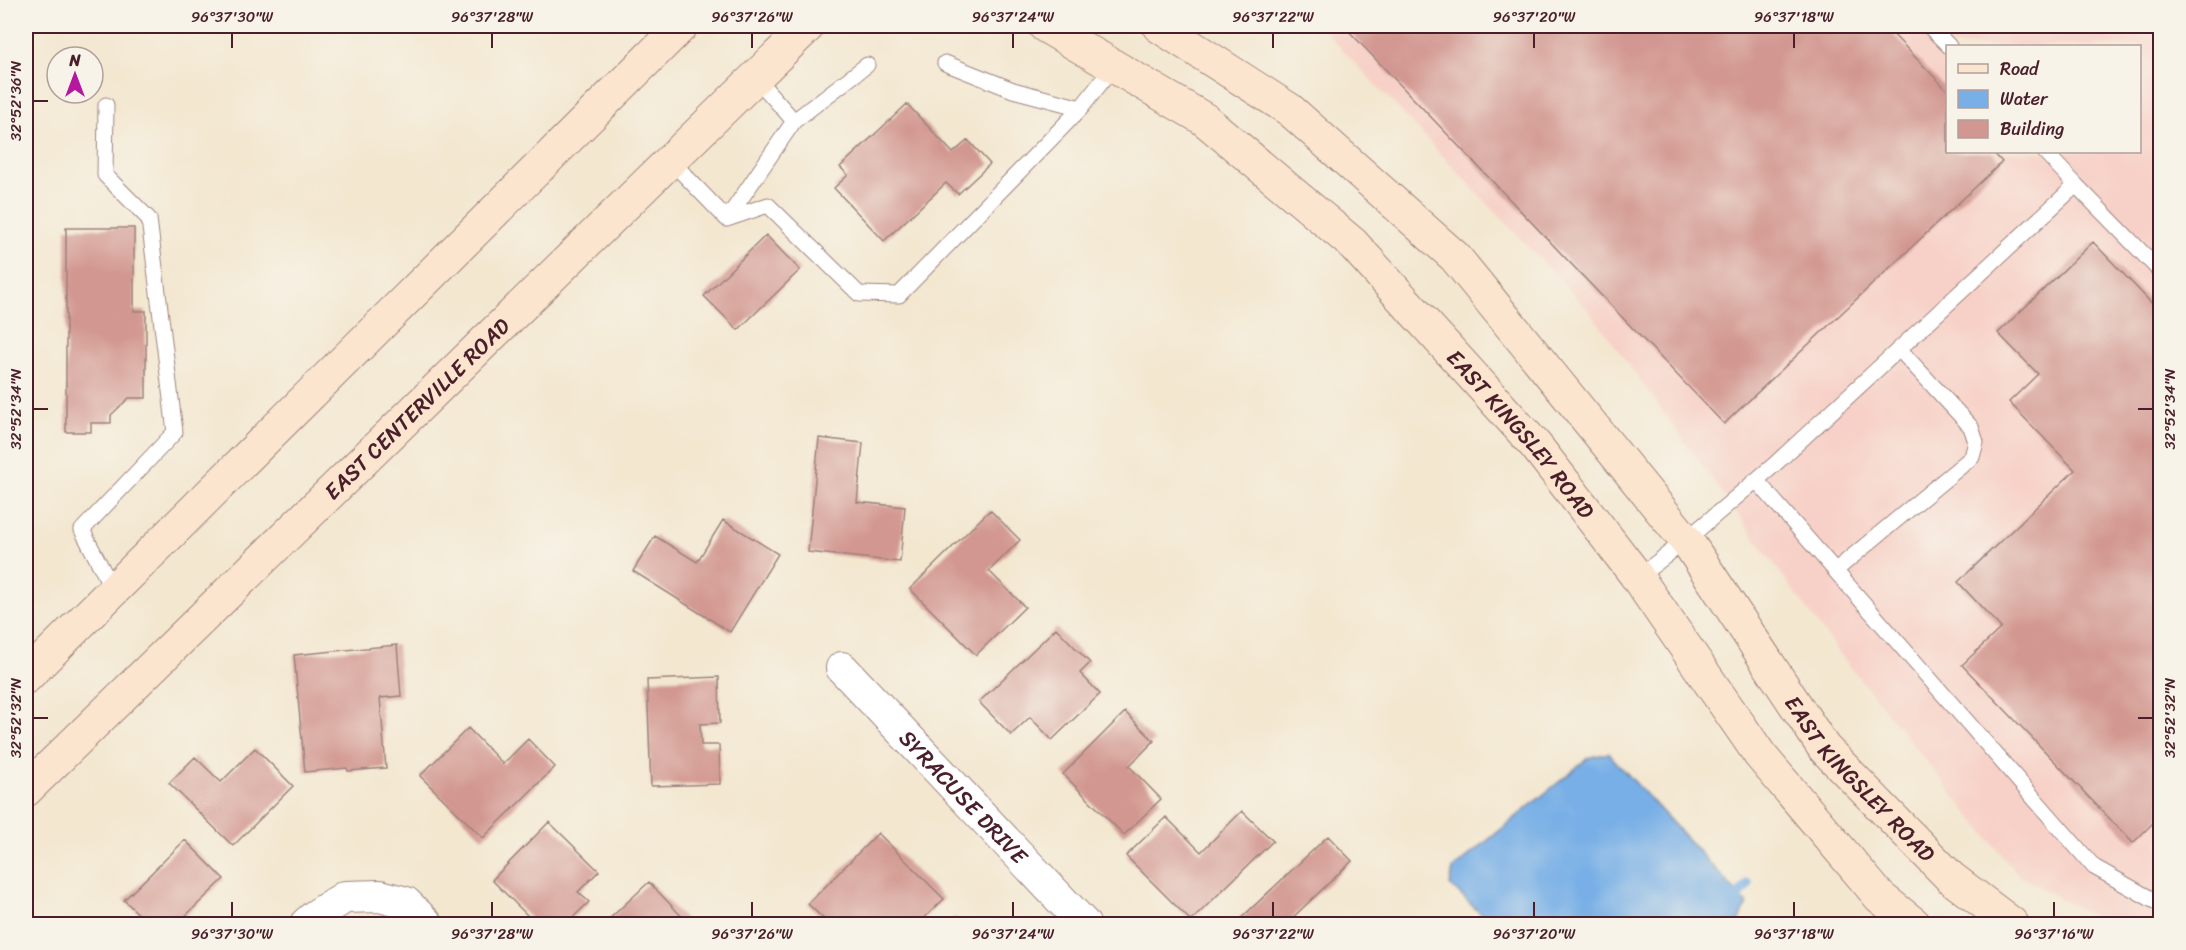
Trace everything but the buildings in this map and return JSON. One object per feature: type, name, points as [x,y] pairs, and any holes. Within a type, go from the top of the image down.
[{"type":"main road","points":[[26,677],[681,26]]},
{"type":"main road","name":"EAST CENTERVILLE ROAD","points":[[26,790],[808,26]]},
{"type":"main road","name":"EAST KINGSLEY ROAD","points":[[1044,26],[1204,119],[1353,244],[1536,446],[1637,578],[1760,755],[1880,897],[1914,924]]},
{"type":"main road","name":"EAST KINGSLEY ROAD","points":[[1159,26],[1190,38],[1290,111],[1455,257],[1686,540],[1824,748],[1951,878],[2012,924]]},
{"type":"street","name":"SYRACUSE DRIVE","points":[[842,668],[1084,924]]},
{"type":"street","points":[[306,924],[345,897],[380,896],[406,903],[427,924]]},
{"type":"lane","points":[[1929,26],[1948,45]]},
{"type":"lane","points":[[945,63],[1012,90],[1081,108]]},
{"type":"lane","points":[[727,219],[794,121],[867,66]]},
{"type":"lane","points":[[727,219],[768,206],[859,294],[899,296],[1081,108],[1114,66]]},
{"type":"lane","points":[[755,77],[794,121]]},
{"type":"lane","points":[[106,105],[105,175],[149,219],[175,432],[82,530],[113,590]]},
{"type":"lane","points":[[2046,153],[2160,271]]},
{"type":"lane","points":[[670,160],[727,219]]},
{"type":"lane","points":[[1637,578],[1686,540],[1756,480],[2076,185]]},
{"type":"lane","points":[[1836,570],[1972,457],[1976,442],[1971,427],[1899,349]]},
{"type":"lane","points":[[1756,480],[2094,867],[2160,904]]},
{"type":"shaded area","points":[[1320,26],[2160,26],[2160,924],[2106,924],[2018,875],[1836,649],[1591,313]]},
{"type":"water","points":[[1608,753],[1747,904],[1738,924],[1492,924],[1450,885],[1453,869],[1588,758]]},
{"type":"waterway","points":[[1716,924],[1748,884]]}]
